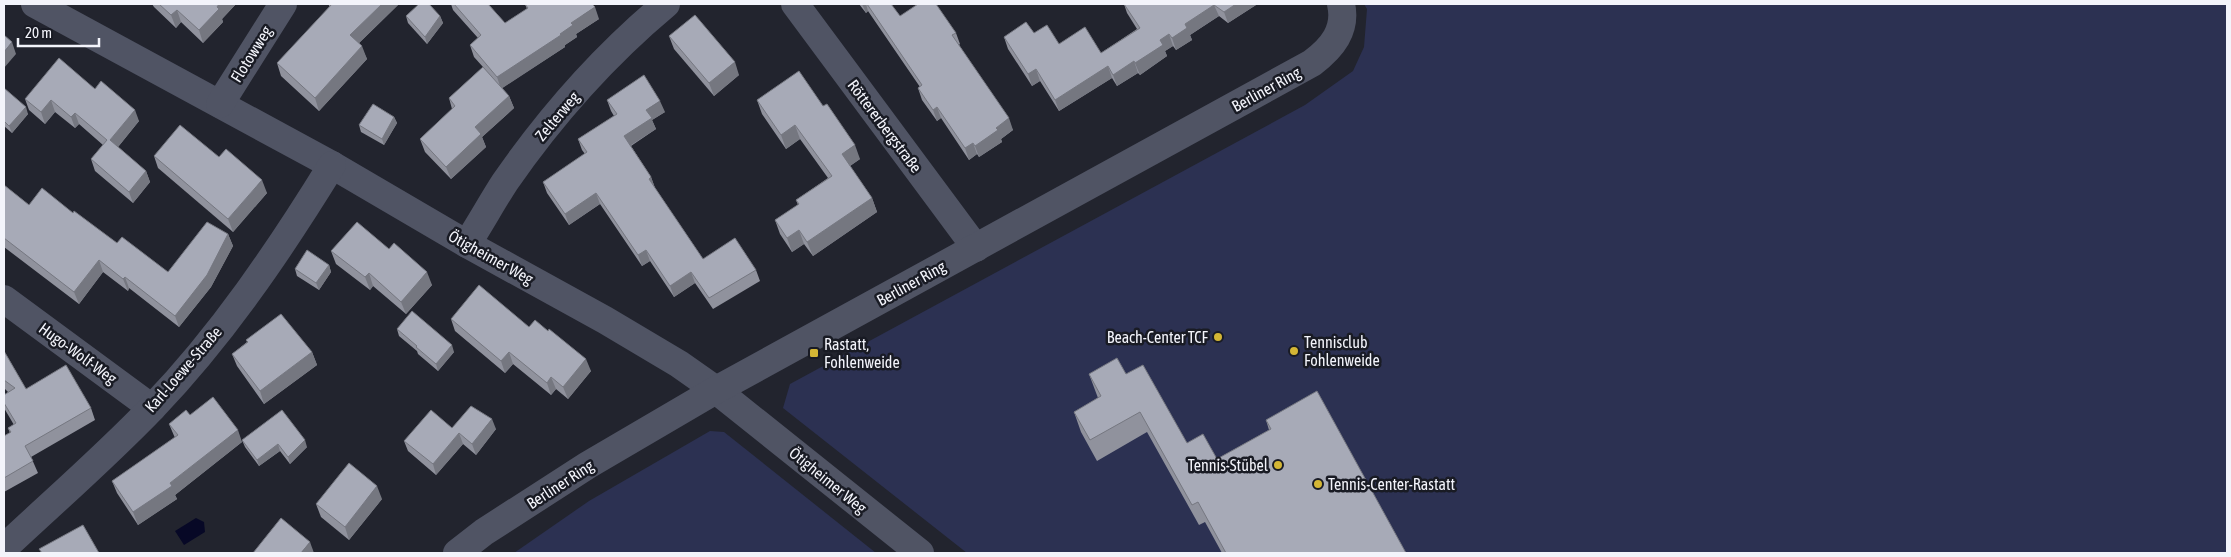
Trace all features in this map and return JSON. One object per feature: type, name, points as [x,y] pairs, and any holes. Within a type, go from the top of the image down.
[{"type":"street","name":"Ötigheimer Weg","points":[[35,4],[332,165],[679,364],[716,390],[920,553]]},
{"type":"street","name":"Flotowweg","points":[[220,104],[283,4]]},
{"type":"street","name":"Zelterweg","points":[[468,244],[505,182],[550,123],[600,66],[666,4]]},
{"type":"street","name":"Röttererbergstraße","points":[[795,4],[976,248]]},
{"type":"street","name":"Berliner Ring","points":[[457,553],[484,532],[588,465],[716,390],[1312,63],[1328,52],[1339,35],[1343,21],[1341,4]]},
{"type":"street","name":"Karl-Loewe-Straße","points":[[4,548],[152,408],[245,296],[292,231],[332,165]]},
{"type":"street","name":"Hugo-Wolf-Weg","points":[[4,299],[152,408]]},
{"type":"shaded area","points":[[1364,4],[2227,4],[2227,553],[967,553],[783,408],[790,384],[1305,105],[1353,71],[1364,47],[1367,9]]},
{"type":"shaded area","points":[[710,431],[724,432],[876,553],[514,553],[589,501]]},
{"type":"shaded area","points":[[196,518],[204,522],[205,532],[184,545],[175,531]]},
{"type":"building","points":[[159,4],[219,4],[217,7],[219,9],[199,30],[177,10],[171,15]]},
{"type":"building","points":[[332,4],[382,4],[350,35],[362,46],[315,98],[277,63]]},
{"type":"building","points":[[419,4],[429,4],[440,16],[425,37],[406,16]]},
{"type":"building","points":[[454,4],[488,4],[505,23],[528,8],[525,4],[592,4],[595,7],[571,23],[573,25],[561,35],[497,77],[470,45],[481,35]]},
{"type":"building","points":[[867,4],[891,4],[900,16],[918,4],[936,4],[956,33],[952,35],[1009,118],[996,128],[998,130],[975,146],[973,143],[965,148],[937,107],[933,110],[918,88],[922,85]]},
{"type":"building","points":[[1124,4],[1236,4],[1224,12],[1214,5],[1185,24],[1187,28],[1172,38],[1169,34],[1160,40],[1163,45],[1135,63],[1134,61],[1113,75],[1108,66],[1055,100],[1036,69],[1028,74],[1004,37],[1026,22],[1034,33],[1047,25],[1059,44],[1085,27],[1101,53],[1140,28]]},
{"type":"building","points":[[695,15],[735,62],[709,83],[669,36]]},
{"type":"building","points":[[4,35],[12,42],[4,52]]},
{"type":"building","points":[[59,58],[95,89],[101,81],[135,110],[110,140],[146,171],[129,192],[91,159],[107,140],[75,113],[71,117],[51,100],[41,112],[25,99]]},
{"type":"building","points":[[483,67],[509,96],[475,127],[481,134],[446,167],[420,139],[455,106],[449,98]]},
{"type":"building","points":[[799,71],[823,106],[827,104],[855,145],[842,154],[872,198],[807,242],[799,230],[787,238],[775,220],[799,204],[796,200],[832,176],[795,125],[781,135],[757,100]]},
{"type":"building","points":[[644,75],[660,101],[646,110],[652,118],[624,136],[651,177],[649,179],[703,259],[735,238],[756,270],[709,298],[691,272],[670,286],[646,250],[638,255],[596,193],[565,214],[543,182],[587,152],[578,139],[617,114],[607,100]]},
{"type":"building","points":[[4,88],[26,107],[9,126],[4,121]]},
{"type":"building","points":[[373,104],[394,117],[382,139],[359,125]]},
{"type":"building","points":[[180,125],[219,157],[226,149],[262,180],[228,219],[154,156]]},
{"type":"building","points":[[4,185],[29,205],[42,188],[73,213],[74,211],[117,243],[122,237],[168,272],[207,222],[228,234],[207,275],[175,316],[125,277],[123,279],[99,260],[74,292],[4,238]]},
{"type":"building","points":[[357,222],[389,249],[394,243],[427,272],[401,302],[369,273],[365,277],[331,251]]},
{"type":"building","points":[[307,250],[329,265],[316,283],[295,269]]},
{"type":"building","points":[[479,285],[529,327],[535,320],[586,359],[563,387],[551,377],[547,383],[509,352],[501,361],[451,319]]},
{"type":"building","points":[[412,311],[452,345],[436,364],[397,329]]},
{"type":"building","points":[[281,314],[312,352],[260,391],[232,354],[248,342],[246,340]]},
{"type":"building","points":[[4,351],[26,389],[66,365],[91,408],[25,446],[33,461],[4,478],[4,436],[11,432],[8,428],[16,423],[4,403],[4,395],[15,388],[4,380]]},
{"type":"building","points":[[1117,358],[1126,374],[1143,365],[1187,443],[1203,434],[1217,459],[1271,429],[1266,420],[1317,391],[1406,553],[1226,553],[1198,502],[1192,505],[1140,412],[1090,440],[1074,412],[1101,396],[1089,374]]},
{"type":"building","points":[[213,397],[238,430],[170,483],[172,486],[133,512],[112,481],[178,435],[169,424],[186,410],[190,415]]},
{"type":"building","points":[[471,406],[492,419],[472,444],[459,433],[433,464],[404,441],[431,410],[452,428]]},
{"type":"building","points":[[282,410],[305,440],[288,457],[278,444],[257,460],[242,440]]},
{"type":"building","points":[[349,463],[377,486],[345,527],[316,504]]},
{"type":"building","points":[[281,518],[310,542],[301,553],[253,553]]},
{"type":"building","points":[[83,525],[99,553],[42,553],[39,549]]},
{"type":"place","name":"Beach-Center TCF","points":[[1218,337]]},
{"type":"place","name":"Tennisclub Fohlenweide","points":[[1294,351]]},
{"type":"place","name":"Rastatt, Fohlenweide","points":[[814,353]]},
{"type":"place","name":"Tennis-Stübel","points":[[1278,465]]},
{"type":"place","name":"Tennis-Center-Rastatt","points":[[1318,484]]}]
